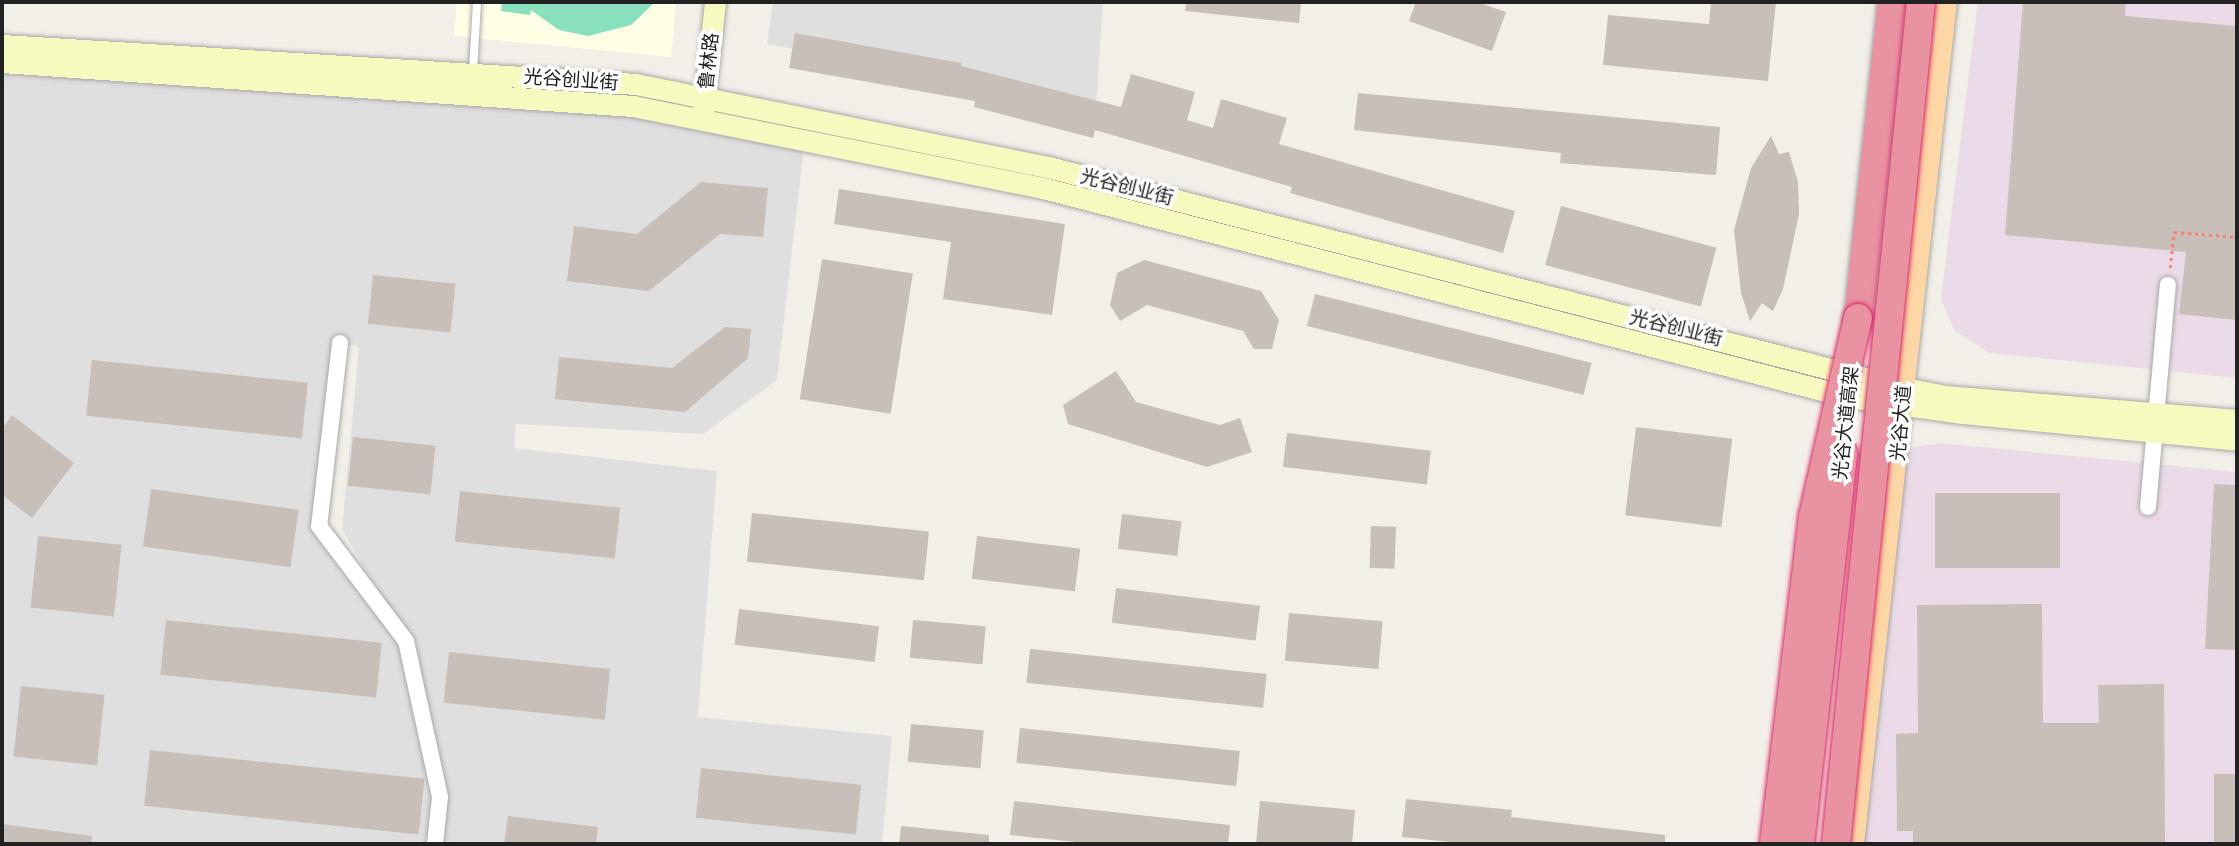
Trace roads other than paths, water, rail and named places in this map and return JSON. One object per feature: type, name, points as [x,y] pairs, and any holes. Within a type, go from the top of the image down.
[{"type":"highway","name":"光谷大道高架","points":[[1800,844],[1892,2]]},
{"type":"highway","name":"光谷大道高架","points":[[1836,844],[1921,2]]},
{"type":"highway","points":[[1774,844],[1807,556],[1858,318]]},
{"type":"main road","name":"鲁林路","points":[[702,120],[715,2]]},
{"type":"main road","points":[[1789,844],[1836,438],[1852,386],[1847,311],[1884,2]]},
{"type":"main road","name":"光谷大道","points":[[1852,844],[1904,397],[1945,2]]},
{"type":"main road","name":"光谷创业街","points":[[2,45],[636,84],[1048,167],[1852,386]]},
{"type":"main road","name":"光谷创业街","points":[[2,62],[633,106],[1043,188],[1904,397],[2155,423],[2237,440]]},
{"type":"main road","name":"光谷创业街","points":[[2155,423],[2237,420]]},
{"type":"street","points":[[2148,507],[2168,285]]},
{"type":"street","points":[[340,343],[319,526],[406,641],[440,797],[435,844]]},
{"type":"lane","points":[[471,94],[477,2]]}]
